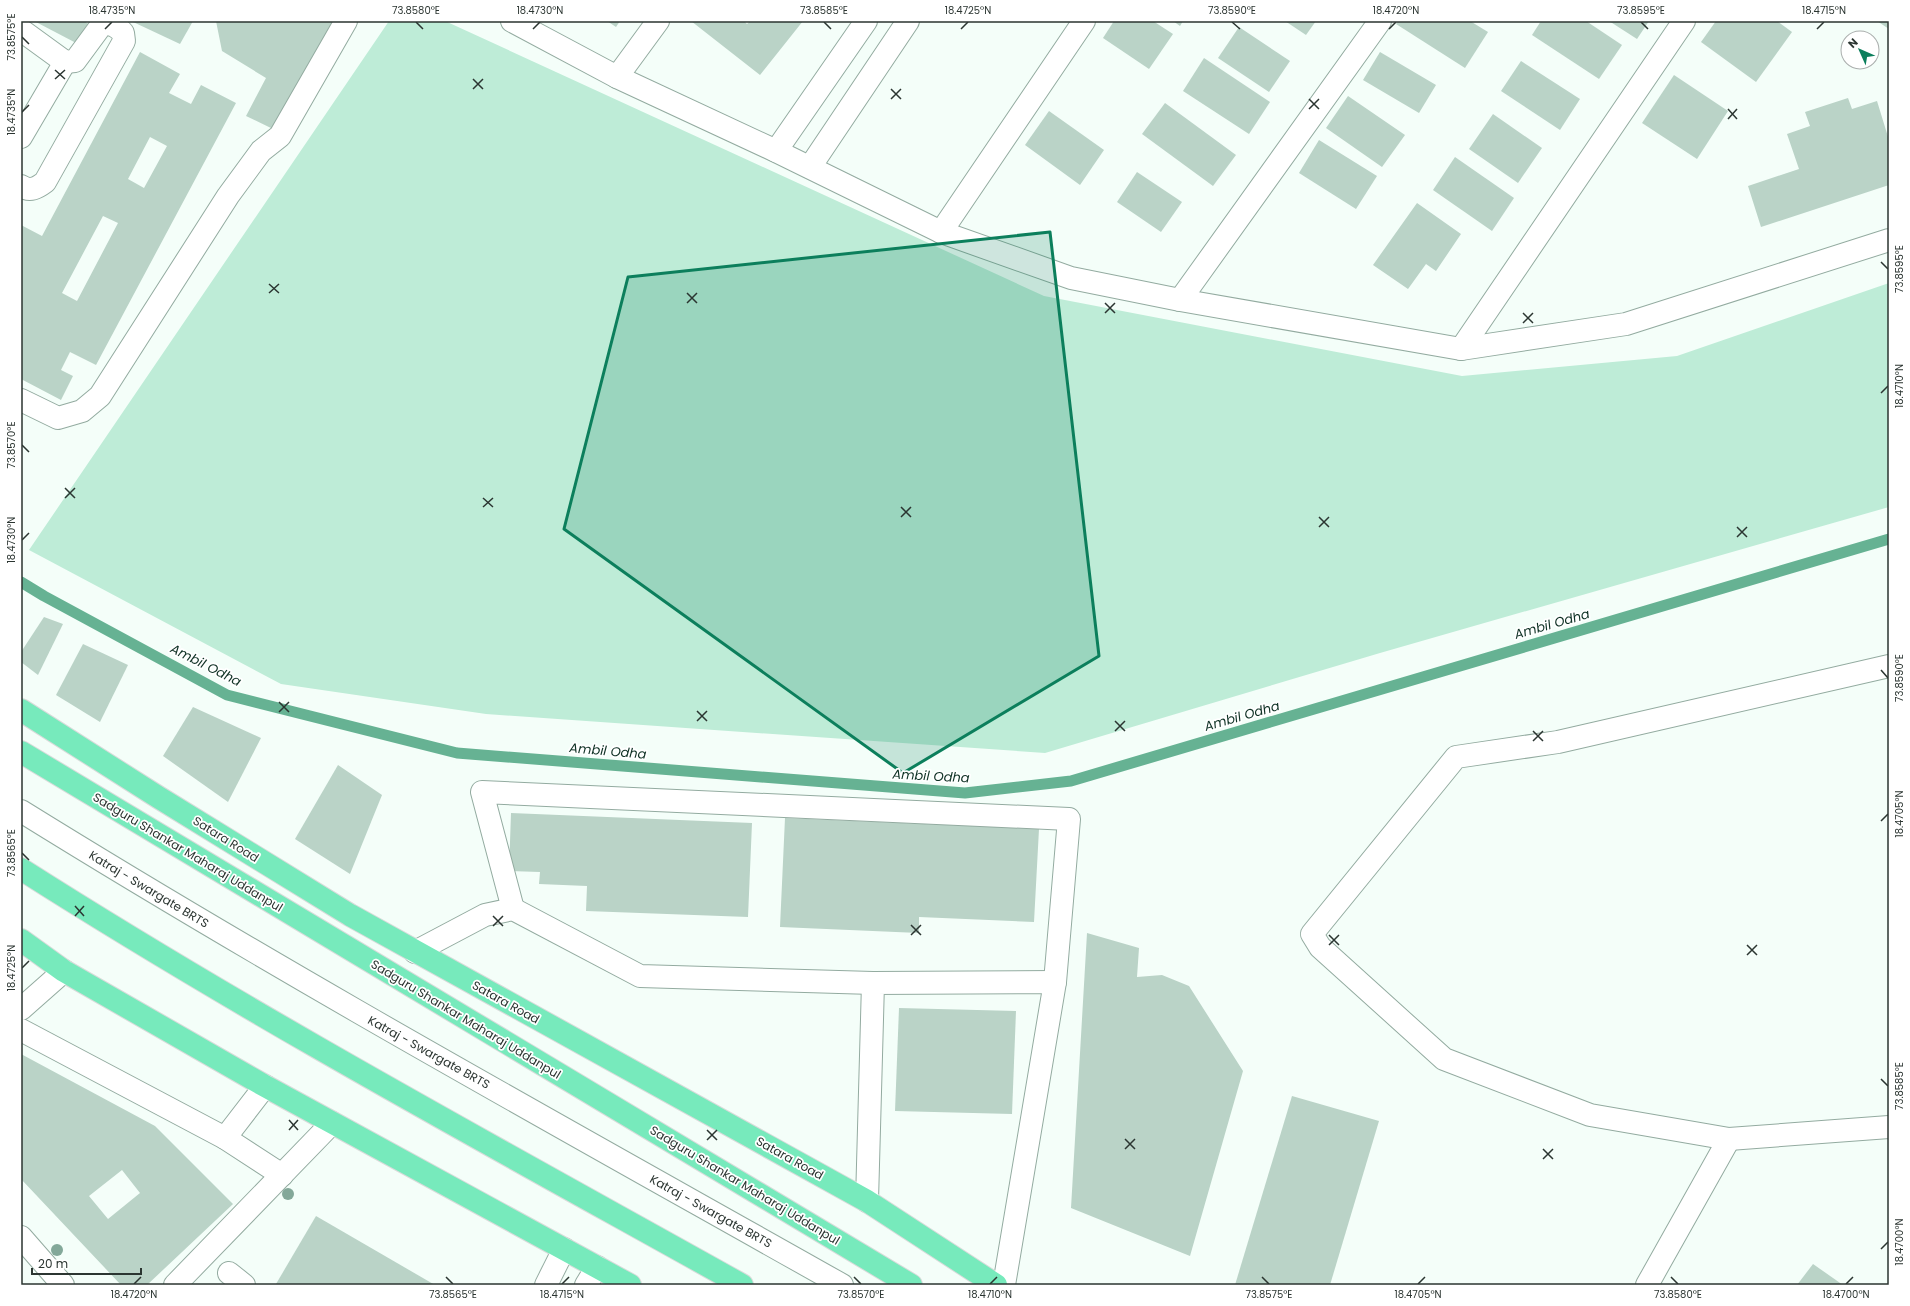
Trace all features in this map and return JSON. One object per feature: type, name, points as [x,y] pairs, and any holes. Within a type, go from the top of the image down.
[{"type":"highway","name":"Satara Road","points":[[21,710],[350,916],[867,1201],[996,1285]]},
{"type":"highway","name":"Sadguru Shankar Maharaj Uddanpul","points":[[21,752],[912,1285]]},
{"type":"highway","points":[[21,869],[92,914],[300,1038],[742,1285]]},
{"type":"highway","points":[[21,940],[64,971],[265,1086],[564,1249],[591,1276],[630,1285]]},
{"type":"street","points":[[21,400],[58,418],[82,412],[100,396],[228,196],[261,151],[280,136],[346,21]]},
{"type":"street","points":[[512,21],[617,77],[810,167],[941,232],[1072,278],[1180,300],[1461,349],[1626,324],[1889,240]]},
{"type":"street","points":[[617,77],[658,21]]},
{"type":"street","points":[[776,151],[866,21]]},
{"type":"street","points":[[810,167],[908,21]]},
{"type":"street","points":[[941,232],[1084,21]]},
{"type":"street","points":[[1180,300],[1380,21]]},
{"type":"street","points":[[1461,349],[1684,21]]},
{"type":"street","points":[[21,30],[65,62],[75,61],[103,23],[118,27],[123,33],[124,41],[45,182],[36,189],[21,186]]},
{"type":"street","points":[[21,137],[65,62]]},
{"type":"street","points":[[1889,666],[1558,742],[1456,757],[1312,934],[1320,947],[1444,1059],[1590,1116],[1729,1139],[1889,1127]]},
{"type":"street","points":[[513,909],[482,792],[1069,820],[1054,982],[1004,1285]]},
{"type":"street","name":"Katraj - Swargate BRTS","points":[[21,812],[325,994],[842,1285]]},
{"type":"street","points":[[415,952],[485,915],[513,909],[640,976],[873,983],[1054,982]]},
{"type":"street","points":[[21,1009],[64,971]]},
{"type":"street","points":[[867,1201],[873,983]]},
{"type":"street","points":[[21,1030],[225,1138],[282,1175]]},
{"type":"street","points":[[225,1138],[265,1086]]},
{"type":"street","points":[[175,1285],[332,1123]]},
{"type":"street","points":[[1647,1285],[1729,1139]]},
{"type":"street","points":[[21,1237],[63,1285]]},
{"type":"street","points":[[546,1285],[564,1249]]},
{"type":"highlighted area","points":[[1050,232],[1099,656],[903,773],[564,529],[628,277]]},
{"type":"green space","points":[[389,21],[445,21],[1044,296],[1462,376],[1677,356],[1889,283],[1889,507],[1380,653],[1045,753],[486,714],[281,684],[29,550]]},
{"type":"building","points":[[34,21],[84,21],[90,25],[78,44]]},
{"type":"building","points":[[131,21],[193,21],[180,44]]},
{"type":"building","points":[[216,21],[334,21],[273,129],[246,116],[266,78],[222,51]]},
{"type":"building","points":[[607,21],[620,21],[616,27]]},
{"type":"building","points":[[691,21],[744,21],[747,24],[750,21],[803,21],[760,75]]},
{"type":"building","points":[[1114,21],[1153,21],[1173,34],[1149,69],[1103,38]]},
{"type":"building","points":[[1173,21],[1183,21],[1180,26]]},
{"type":"building","points":[[1285,21],[1316,21],[1306,35]]},
{"type":"building","points":[[1398,21],[1470,21],[1488,32],[1465,68],[1396,24]]},
{"type":"building","points":[[1541,21],[1586,21],[1622,45],[1599,79],[1532,35]]},
{"type":"building","points":[[1609,21],[1649,21],[1637,39]]},
{"type":"building","points":[[1716,21],[1777,21],[1792,32],[1756,82],[1701,42]]},
{"type":"building","points":[[1877,21],[1889,21],[1889,29]]},
{"type":"building","points":[[1239,27],[1290,61],[1269,92],[1218,58]]},
{"type":"building","points":[[140,52],[180,74],[169,93],[191,104],[201,85],[236,103],[96,365],[70,352],[61,370],[73,376],[61,400],[21,379],[21,225],[42,236]],"holes":[[[150,137],[167,146],[144,188],[128,179]],[[103,216],[118,223],[77,301],[62,293]]]},
{"type":"building","points":[[1380,52],[1436,85],[1419,113],[1363,80]]},
{"type":"building","points":[[1204,58],[1270,102],[1249,134],[1183,91]]},
{"type":"building","points":[[1521,61],[1580,99],[1560,130],[1501,91]]},
{"type":"building","points":[[1674,75],[1728,111],[1697,159],[1642,123]]},
{"type":"building","points":[[1348,96],[1405,135],[1382,167],[1326,128]]},
{"type":"building","points":[[1848,98],[1852,109],[1877,101],[1889,140],[1889,185],[1761,227],[1748,186],[1799,169],[1787,134],[1810,126],[1805,112]]},
{"type":"building","points":[[1165,103],[1236,155],[1213,186],[1142,134]]},
{"type":"building","points":[[1049,111],[1104,150],[1080,185],[1025,145]]},
{"type":"building","points":[[1493,114],[1542,148],[1518,183],[1469,149]]},
{"type":"building","points":[[1319,140],[1377,176],[1356,209],[1299,173]]},
{"type":"building","points":[[1455,157],[1514,198],[1492,231],[1433,190]]},
{"type":"building","points":[[1137,172],[1182,202],[1161,232],[1117,202]]},
{"type":"building","points":[[1417,203],[1461,234],[1436,271],[1426,264],[1408,289],[1373,265]]},
{"type":"building","points":[[44,617],[63,624],[38,675],[21,662],[21,652]]},
{"type":"building","points":[[83,644],[128,665],[100,722],[56,695]]},
{"type":"building","points":[[193,707],[261,738],[228,802],[163,756]]},
{"type":"building","points":[[338,765],[382,795],[350,874],[295,839]]},
{"type":"building","points":[[511,813],[752,823],[748,917],[586,911],[587,886],[539,884],[540,872],[509,871]]},
{"type":"building","points":[[785,818],[1039,829],[1034,922],[919,917],[919,933],[780,927]]},
{"type":"building","points":[[1087,933],[1139,948],[1137,977],[1162,975],[1189,986],[1243,1071],[1190,1256],[1071,1208]]},
{"type":"building","points":[[899,1008],[1016,1011],[1012,1114],[895,1111]]},
{"type":"building","points":[[21,1054],[155,1126],[233,1204],[147,1285],[121,1285],[21,1179]],"holes":[[[122,1170],[140,1193],[108,1219],[89,1196]]]},
{"type":"building","points":[[1292,1096],[1379,1121],[1330,1285],[1235,1285]]},
{"type":"building","points":[[316,1216],[435,1285],[276,1284]]},
{"type":"building","points":[[1813,1264],[1843,1285],[1797,1285]]},
{"type":"waterway","name":"Ambil Odha","points":[[21,582],[44,596],[227,695],[457,753],[965,793],[1071,781],[1889,539]]}]
